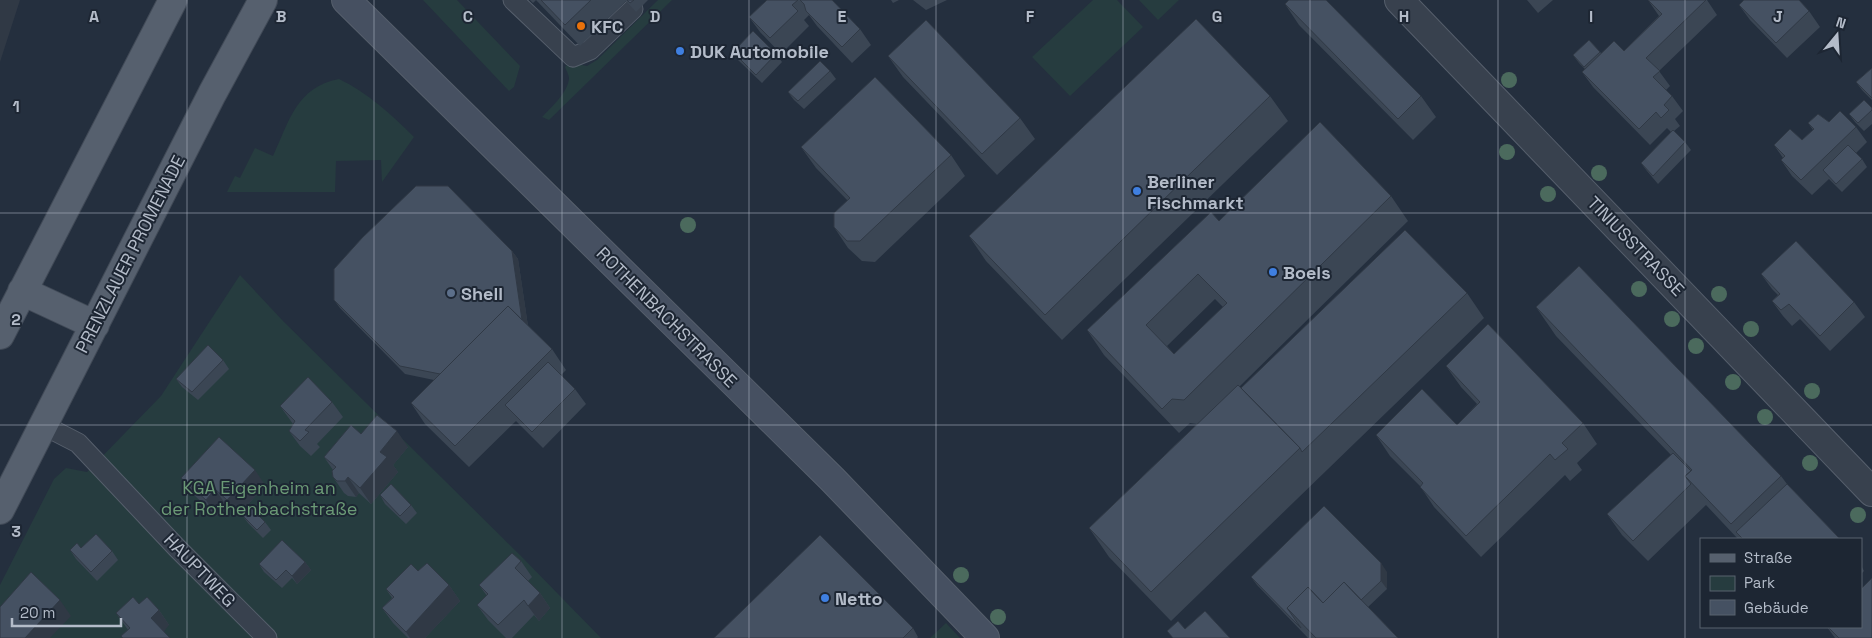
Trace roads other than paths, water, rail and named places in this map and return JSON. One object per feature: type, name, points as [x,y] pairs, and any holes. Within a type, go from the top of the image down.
[{"type":"main road","points":[[0,335],[173,0]]},
{"type":"main road","name":"PRENZLAUER PROMENADE","points":[[0,510],[212,94],[263,0]]},
{"type":"main road","name":"ROTHENBACHSTRASSE","points":[[346,0],[832,479],[985,638]]},
{"type":"main road","points":[[22,291],[95,325]]},
{"type":"street","name":"TINIUSSTRASSE","points":[[1399,0],[1872,492]]},
{"type":"lane","points":[[513,0],[573,57],[590,50],[633,9]]},
{"type":"lane","name":"HAUPTWEG","points":[[43,426],[78,443],[177,548],[267,638]]},
{"type":"place","name":"KFC","points":[[581,26]]},
{"type":"place","name":"DUK Automobile","points":[[680,51]]},
{"type":"place","name":"Berliner Fischmarkt","points":[[1137,191]]},
{"type":"place","name":"Boels","points":[[1273,272]]},
{"type":"place","name":"Shell","points":[[451,293]]},
{"type":"place","name":"Netto","points":[[825,598]]},
{"type":"park label","name":"KGA Eigenheim an der Rothenbachstraße","points":[[259,497]]}]
